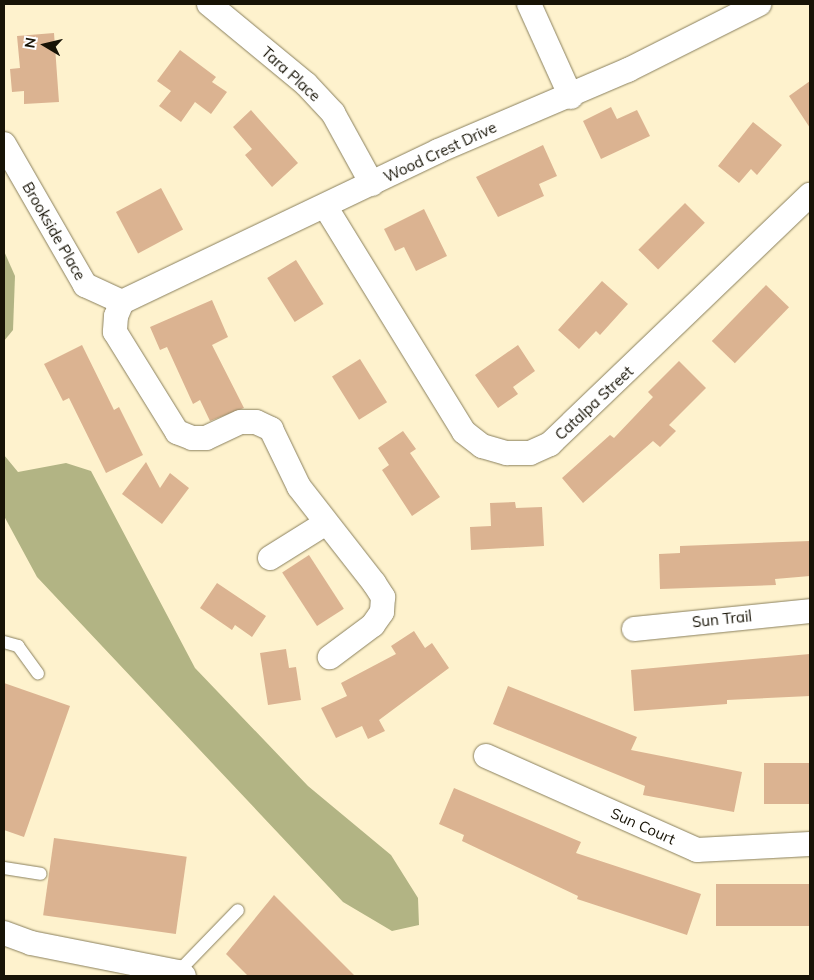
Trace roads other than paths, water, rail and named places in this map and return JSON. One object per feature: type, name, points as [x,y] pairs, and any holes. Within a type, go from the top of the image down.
[{"type":"street","name":"Tara Place","points":[[209,4],[306,84],[333,114],[372,184]]},
{"type":"street","points":[[529,4],[571,97]]},
{"type":"street","name":"Wood Crest Drive","points":[[122,302],[438,151],[571,97],[759,4]]},
{"type":"street","name":"Brookside Place","points":[[4,144],[85,285],[122,302]]},
{"type":"street","name":"Catalpa Street","points":[[325,206],[464,432],[482,446],[508,453],[530,452],[550,444],[810,195]]},
{"type":"street","points":[[122,302],[116,316],[115,332],[177,432],[192,438],[206,438],[241,422],[256,422],[271,429],[299,487],[383,597],[382,612],[373,625],[330,657]]},
{"type":"street","points":[[270,558],[326,523]]},
{"type":"street","name":"Sun Trail","points":[[634,628],[810,611]]},
{"type":"street","name":"Sun Court","points":[[486,756],[697,850],[810,844]]},
{"type":"street","points":[[4,933],[31,943],[181,974]]},
{"type":"lane","points":[[4,642],[18,646],[38,674]]},
{"type":"lane","points":[[4,868],[41,874]]},
{"type":"lane","points":[[181,974],[238,910]]}]
